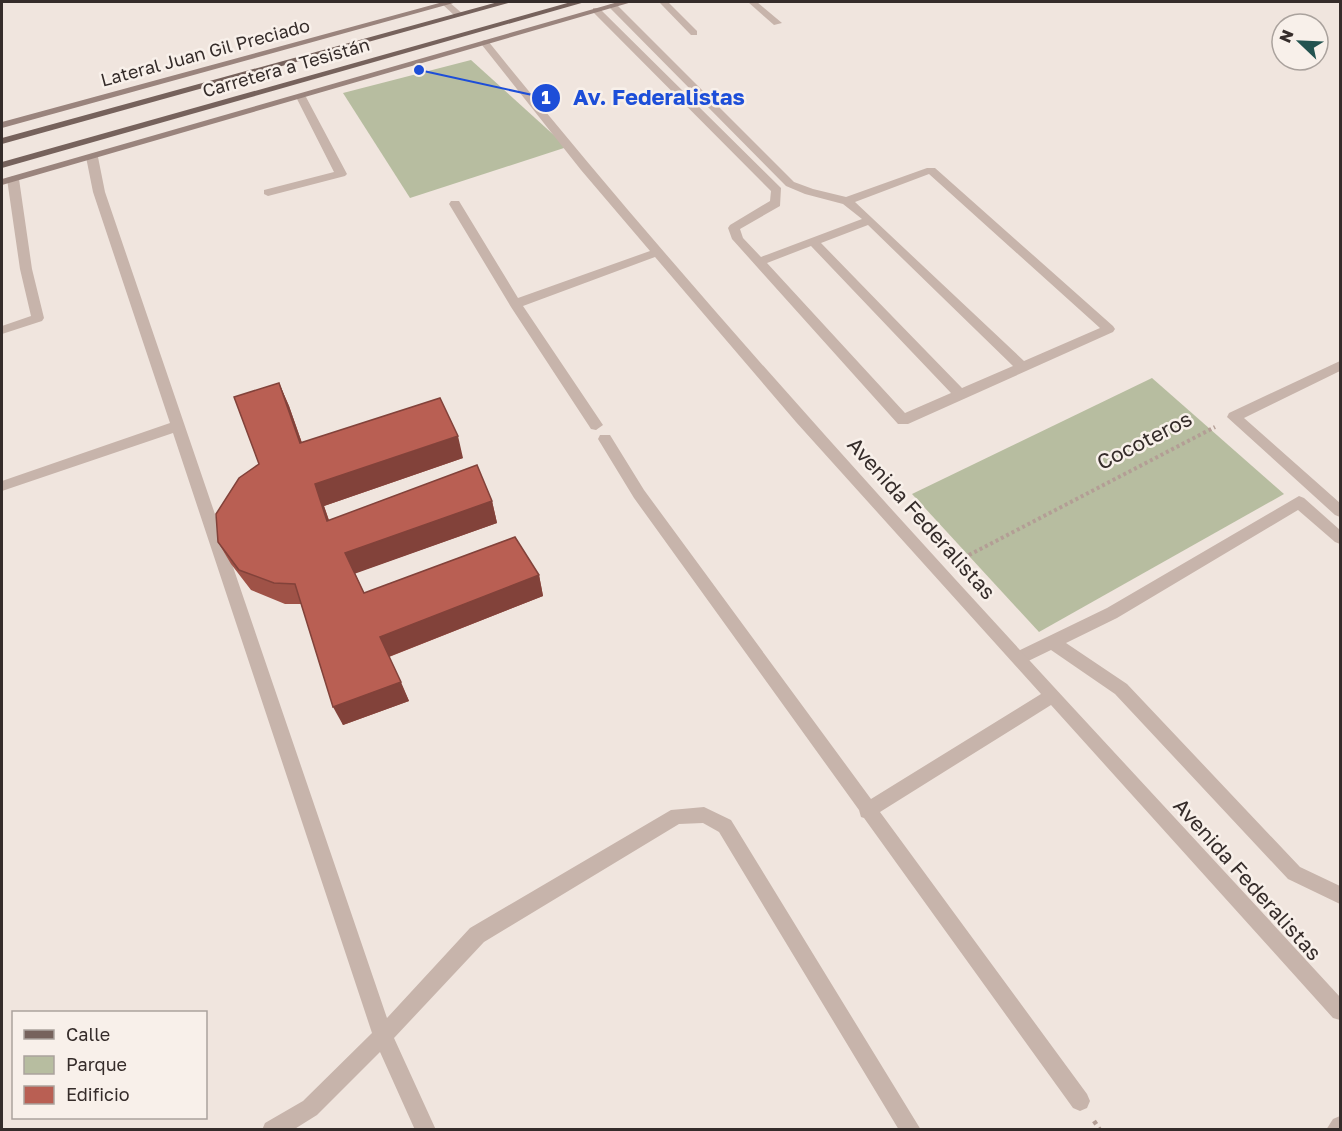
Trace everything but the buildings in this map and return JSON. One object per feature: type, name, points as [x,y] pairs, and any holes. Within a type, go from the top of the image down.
[{"type":"main road","name":"Lateral Juan Gil Preciado","points":[[2,124],[448,2]]},
{"type":"main road","name":"Carretera a Tesistán","points":[[2,141],[507,2]]},
{"type":"main road","name":"Carretera a Tesistán","points":[[2,165],[580,2]]},
{"type":"main road","points":[[7,181],[627,2]]},
{"type":"main road","points":[[248,95],[255,110]]},
{"type":"street","points":[[448,2],[459,15]]},
{"type":"street","points":[[663,2],[694,33]]},
{"type":"street","points":[[752,2],[777,23]]},
{"type":"street","points":[[613,6],[789,184],[809,192],[847,201],[870,220],[1022,367]]},
{"type":"street","points":[[596,10],[777,190],[776,202],[734,228],[738,239],[903,420],[1109,328],[931,171],[847,201]]},
{"type":"street","name":"Avenida Federalistas","points":[[485,43],[585,168],[801,418],[1341,1011]]},
{"type":"street","points":[[268,192],[341,174],[301,97]]},
{"type":"street","points":[[92,157],[99,192],[383,1036],[426,1130]]},
{"type":"street","points":[[2,330],[38,318],[7,181]]},
{"type":"street","points":[[455,204],[515,304],[639,494],[867,811],[1080,1101]]},
{"type":"street","points":[[758,262],[870,220]]},
{"type":"street","points":[[813,241],[961,394]]},
{"type":"street","points":[[515,304],[658,252]]},
{"type":"street","points":[[1341,366],[1234,417],[1341,510]]},
{"type":"street","points":[[2,486],[178,426]]},
{"type":"street","points":[[1020,658],[1112,613],[1299,502],[1341,538]]},
{"type":"street","points":[[1050,642],[1075,656],[1121,689],[1294,873],[1341,895]]},
{"type":"street","points":[[867,811],[1053,695]]},
{"type":"street","points":[[272,1130],[310,1108],[383,1036],[477,935],[677,816],[704,815],[725,826],[911,1130]]},
{"type":"street","points":[[1336,1130],[1341,1125]]},
{"type":"path","name":"Cocoteros","points":[[969,555],[1234,417]]},
{"type":"green space","points":[[471,60],[567,147],[410,198],[343,93]]},
{"type":"green space","points":[[1152,378],[1284,494],[1039,632],[912,494]]},
{"type":"place","name":"Av. Federalistas","points":[[419,70]]}]
